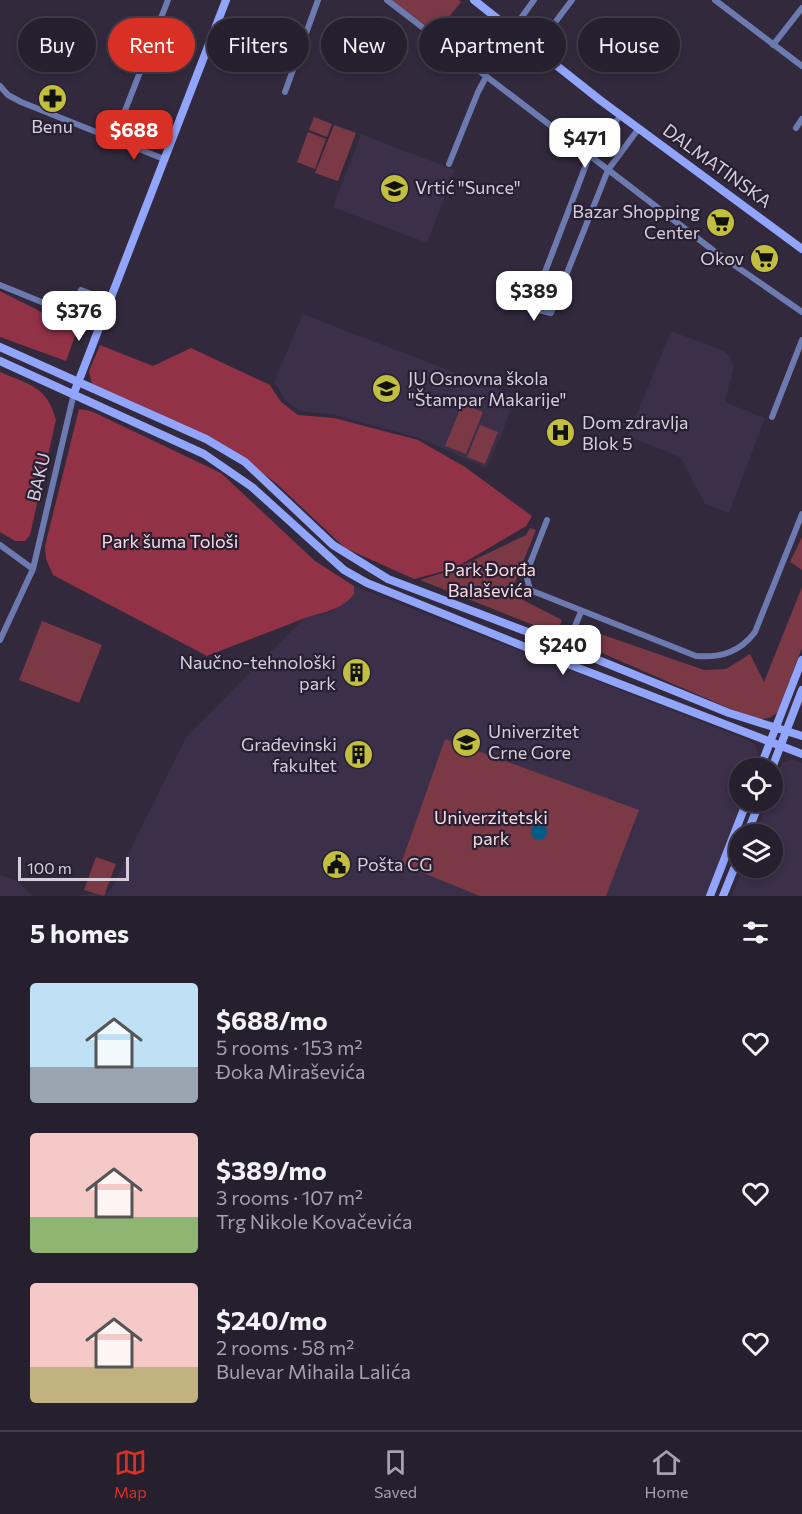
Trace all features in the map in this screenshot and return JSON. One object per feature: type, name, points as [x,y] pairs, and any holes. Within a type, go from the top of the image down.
[{"type":"main road","points":[[74,393],[226,0]]},
{"type":"main road","name":"DALMATINSKA","points":[[474,0],[495,18]]},
{"type":"main road","name":"DALMATINSKA","points":[[565,72],[801,246]]},
{"type":"main road","points":[[0,348],[206,439],[245,462],[333,545],[372,572],[729,713],[758,723],[777,726],[802,736]]},
{"type":"main road","points":[[0,361],[204,454],[252,487],[344,570],[367,583],[560,661],[802,754]]},
{"type":"main road","points":[[764,758],[802,660]]},
{"type":"main road","points":[[776,758],[802,690]]},
{"type":"main road","points":[[711,896],[743,812]]},
{"type":"main road","points":[[723,896],[730,878]]},
{"type":"street","points":[[114,140],[168,0]]},
{"type":"street","points":[[285,92],[318,0]]},
{"type":"street","points":[[387,0],[589,157],[735,266],[802,312]]},
{"type":"street","points":[[521,18],[534,0]]},
{"type":"street","points":[[558,18],[572,0]]},
{"type":"street","points":[[715,0],[802,66]]},
{"type":"street","points":[[774,45],[802,8]]},
{"type":"street","points":[[449,164],[486,77]]},
{"type":"street","points":[[0,86],[8,95],[21,102],[164,159]]},
{"type":"street","points":[[621,115],[589,157],[532,306],[534,309],[551,313],[608,170],[639,128]]},
{"type":"street","points":[[796,128],[802,119]]},
{"type":"street","points":[[0,285],[66,312],[74,306],[81,290],[109,301]]},
{"type":"street","points":[[772,417],[802,340]]},
{"type":"street","name":"BAKU","points":[[0,640],[33,569],[74,393]]},
{"type":"street","points":[[547,520],[526,574],[526,582],[530,590],[696,656],[725,655],[748,640],[755,632],[802,517]]},
{"type":"street","points":[[0,545],[33,569]]},
{"type":"street","points":[[560,661],[581,612]]},
{"type":"shaded area","name":"Vrtić \"Sunce\"","points":[[361,134],[455,170],[427,243],[333,207]]},
{"type":"shaded area","name":"JU Osnovna škola \"Štampar Makarije\"","points":[[303,314],[515,396],[502,434],[486,468],[419,438],[335,415],[299,411],[286,401],[274,382]]},
{"type":"shaded area","points":[[671,331],[724,351],[734,367],[725,400],[727,403],[765,418],[729,513],[704,503],[681,458],[628,436]]},
{"type":"shaded area","name":"Univerzitet Crne Gore","points":[[354,586],[748,740],[756,746],[758,758],[729,758],[729,812],[738,812],[734,824],[729,824],[729,836],[707,896],[74,896],[110,891],[187,736],[304,618],[330,612],[354,594]]},
{"type":"shaded area","points":[[792,759],[802,763],[802,896],[732,896],[739,878],[783,878],[783,824],[759,824],[764,812],[783,812],[783,763]]},
{"type":"shaded area","points":[[0,875],[17,881],[33,896],[0,896]]},
{"type":"green space","points":[[391,0],[459,0],[461,2],[448,18],[419,18],[419,21]]},
{"type":"green space","points":[[314,117],[332,124],[327,137],[309,130]]},
{"type":"green space","points":[[334,125],[356,133],[338,181],[315,173]]},
{"type":"green space","points":[[308,132],[326,139],[315,169],[297,162]]},
{"type":"green space","points":[[0,291],[77,330],[66,361],[0,337]]},
{"type":"green space","points":[[100,345],[153,366],[191,348],[270,385],[281,402],[298,415],[334,418],[418,440],[465,467],[532,516],[526,526],[455,568],[414,579],[345,548],[277,484],[241,457],[92,385],[89,371]]},
{"type":"green space","points":[[0,372],[29,384],[42,393],[48,400],[56,420],[30,535],[25,541],[15,541],[0,532]]},
{"type":"green space","points":[[462,404],[483,412],[466,454],[445,446]]},
{"type":"green space","name":"Park šuma Tološi","points":[[79,409],[91,411],[221,473],[315,561],[354,586],[354,594],[336,608],[207,656],[53,575],[46,559],[45,546]]},
{"type":"green space","points":[[480,425],[498,432],[485,464],[467,457]]},
{"type":"green space","name":"Park Đorđa Balaševića","points":[[530,528],[536,530],[513,587],[519,598],[562,620],[556,634],[420,580],[455,569],[526,535]]},
{"type":"green space","points":[[802,537],[802,570],[790,562]]},
{"type":"green space","points":[[802,587],[802,648],[777,713],[769,718],[756,720],[581,644],[583,633],[589,630],[704,670],[726,669],[750,654],[764,682]]},
{"type":"green space","points":[[42,621],[102,645],[79,703],[19,680]]},
{"type":"green space","name":"Univerzitetski park","points":[[445,739],[639,810],[606,896],[480,896],[401,864]]},
{"type":"green space","points":[[96,857],[116,864],[104,896],[84,890]]},
{"type":"water","points":[[539,824],[547,832],[539,840],[531,832]]},
{"type":"place","name":"Benu","points":[[52,98]]},
{"type":"place","name":"Vrtić \"Sunce\"","points":[[394,188]]},
{"type":"place","name":"Bazar Shopping Center","points":[[721,222]]},
{"type":"place","name":"Okov","points":[[765,259]]},
{"type":"place","name":"JU Osnovna škola \"Štampar Makarije\"","points":[[387,389]]},
{"type":"place","name":"Dom zdravlja Blok 5","points":[[561,433]]},
{"type":"place","name":"Naučno-tehnološki park","points":[[357,673]]},
{"type":"place","name":"Univerzitet Crne Gore","points":[[467,742]]},
{"type":"place","name":"Građevinski fakultet","points":[[358,755]]},
{"type":"place","name":"Pošta CG","points":[[336,865]]}]
